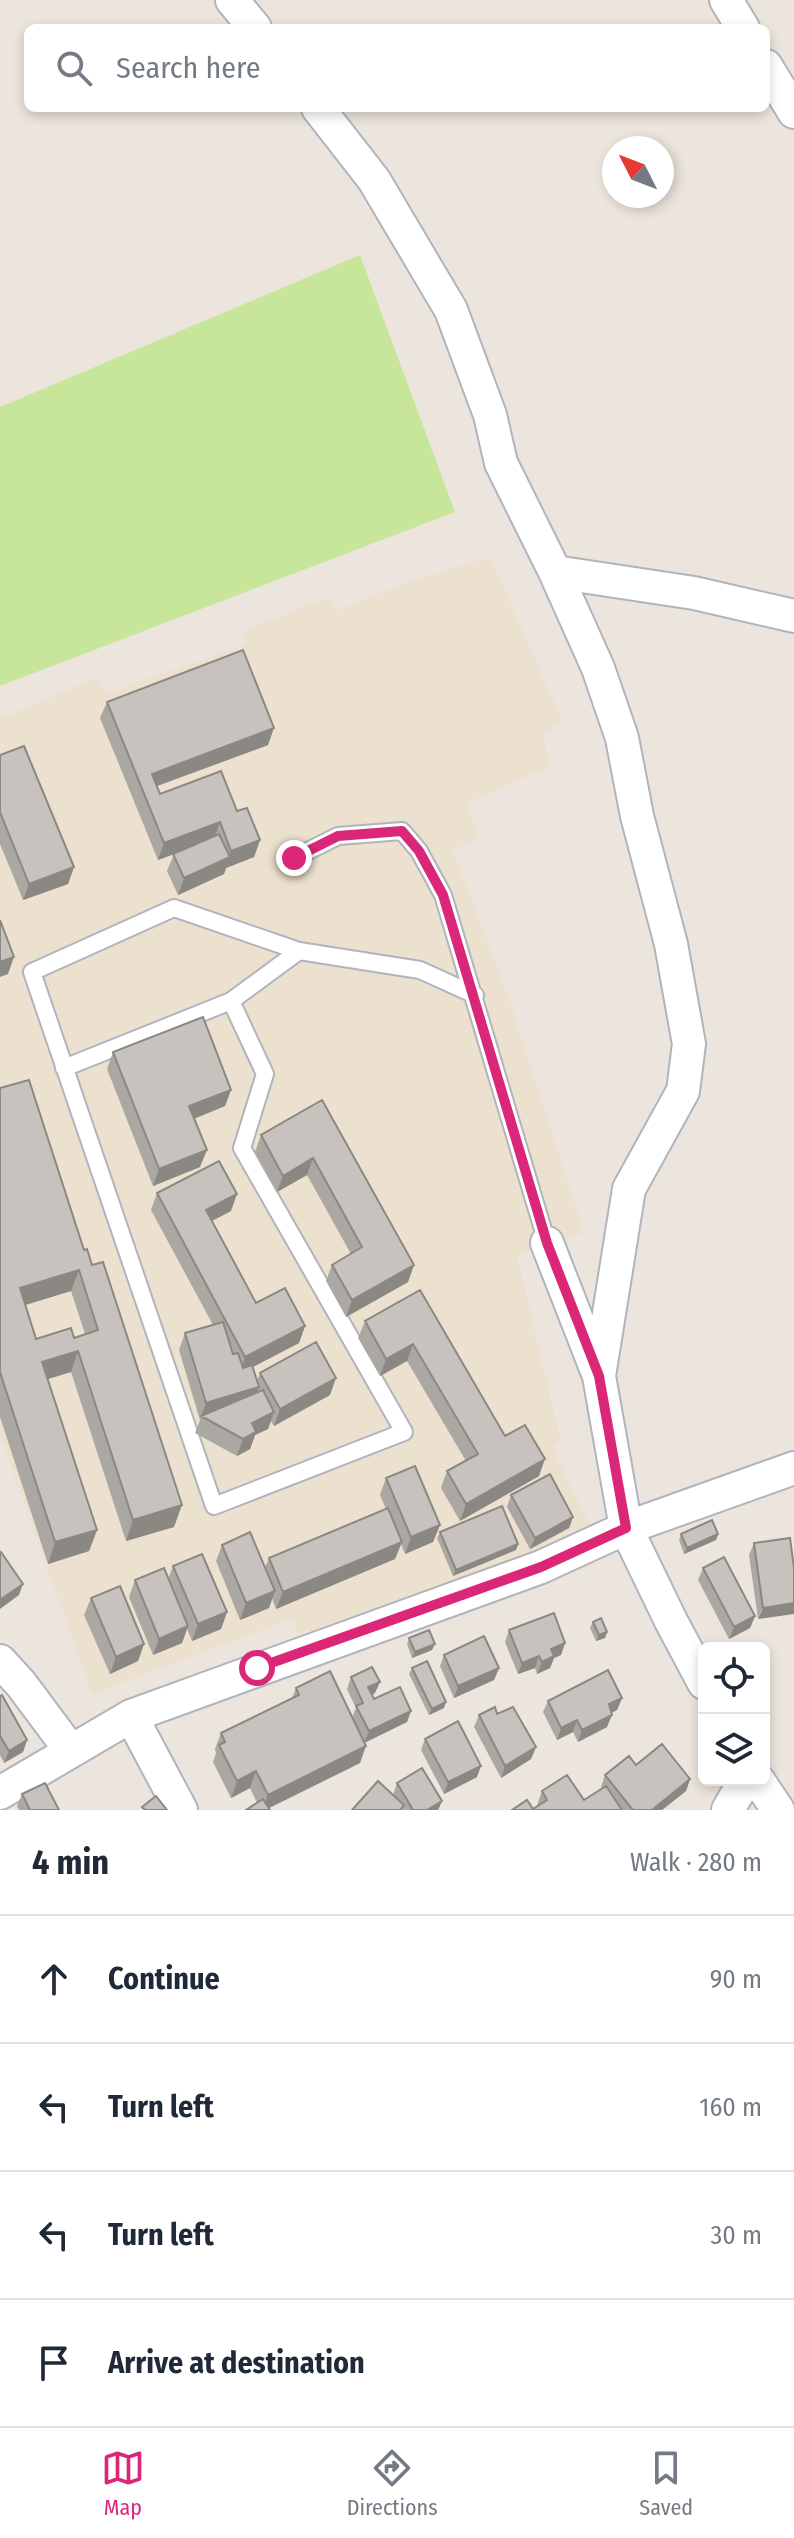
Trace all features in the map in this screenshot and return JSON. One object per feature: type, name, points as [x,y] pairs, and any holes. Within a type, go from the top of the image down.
[{"type":"street","points":[[233,0],[252,24]]},
{"type":"street","points":[[726,0],[741,24]]},
{"type":"street","points":[[770,73],[794,112]]},
{"type":"street","points":[[321,112],[374,180],[451,310],[490,415],[501,463],[598,668],[622,738],[637,816],[671,944],[689,1044],[683,1091],[629,1189],[599,1376]]},
{"type":"street","points":[[555,572],[694,593],[794,616]]},
{"type":"street","points":[[547,1243],[599,1376],[626,1528],[698,1671]]},
{"type":"street","points":[[0,1793],[131,1716],[541,1567],[626,1528],[794,1468]]},
{"type":"street","points":[[0,1661],[71,1751]]},
{"type":"street","points":[[131,1716],[181,1810]]},
{"type":"street","points":[[728,1810],[742,1786]]},
{"type":"street","points":[[762,1786],[778,1810]]},
{"type":"lane","points":[[294,858],[338,836],[402,831],[419,851],[443,895],[547,1243]]},
{"type":"lane","points":[[231,1001],[265,1074],[242,1148],[404,1432],[214,1506],[32,972],[174,908],[299,951],[420,970],[475,995]]},
{"type":"lane","points":[[64,1068],[231,1001],[299,951]]},
{"type":"shaded area","points":[[490,557],[563,722],[542,735],[551,766],[466,803],[479,838],[453,851],[510,1001],[584,1233],[517,1256],[561,1441],[553,1448],[592,1530],[299,1635],[293,1619],[92,1694],[0,1435],[0,719],[96,678],[106,693],[247,644],[241,632],[329,597],[339,610],[402,584]]},
{"type":"green space","points":[[360,255],[455,512],[0,686],[0,407]]},
{"type":"building","points":[[243,650],[274,728],[152,774],[160,794],[221,771],[237,811],[247,808],[260,840],[231,851],[220,822],[164,843],[107,702]]},
{"type":"building","points":[[24,746],[74,867],[29,884],[0,812],[0,755]]},
{"type":"building","points":[[219,834],[230,857],[184,878],[173,854]]},
{"type":"building","points":[[0,920],[14,957],[0,962]]},
{"type":"building","points":[[203,1017],[231,1090],[189,1106],[207,1150],[159,1169],[113,1052]]},
{"type":"building","points":[[29,1080],[84,1250],[87,1249],[92,1265],[103,1262],[182,1505],[133,1520],[78,1351],[42,1362],[97,1530],[55,1542],[0,1372],[0,1088]],"holes":[[[79,1270],[98,1330],[74,1338],[71,1328],[36,1339],[20,1288]]]},
{"type":"building","points":[[322,1100],[414,1265],[352,1300],[332,1265],[362,1247],[313,1158],[283,1176],[261,1135]]},
{"type":"building","points":[[219,1161],[237,1194],[206,1210],[256,1303],[285,1288],[305,1326],[245,1357],[157,1193]]},
{"type":"building","points":[[420,1290],[505,1436],[525,1425],[545,1459],[466,1504],[447,1471],[478,1454],[413,1344],[386,1359],[365,1321]]},
{"type":"building","points":[[223,1322],[233,1354],[238,1353],[243,1368],[252,1365],[259,1387],[206,1403],[185,1333]]},
{"type":"building","points":[[316,1342],[336,1378],[280,1409],[260,1373]]},
{"type":"building","points":[[263,1390],[274,1412],[252,1423],[256,1432],[243,1439],[201,1416]]},
{"type":"building","points":[[415,1466],[440,1525],[411,1537],[386,1478]]},
{"type":"building","points":[[550,1474],[573,1517],[535,1538],[511,1495]]},
{"type":"building","points":[[502,1506],[518,1544],[456,1570],[440,1532]]},
{"type":"building","points":[[388,1508],[402,1542],[283,1592],[269,1558]]},
{"type":"building","points":[[712,1520],[718,1534],[687,1548],[681,1534]]},
{"type":"building","points":[[250,1532],[275,1591],[246,1603],[222,1545]]},
{"type":"building","points":[[790,1538],[794,1603],[763,1608],[754,1543]]},
{"type":"building","points":[[0,1553],[23,1584],[0,1600]]},
{"type":"building","points":[[202,1554],[227,1612],[198,1624],[173,1566]]},
{"type":"building","points":[[724,1557],[755,1616],[734,1627],[703,1568]]},
{"type":"building","points":[[164,1568],[188,1626],[159,1639],[135,1580]]},
{"type":"building","points":[[120,1586],[144,1644],[116,1657],[91,1598]]},
{"type":"building","points":[[554,1613],[565,1643],[551,1649],[554,1656],[542,1662],[539,1656],[522,1663],[509,1630]]},
{"type":"building","points":[[601,1618],[607,1632],[599,1635],[593,1622]]},
{"type":"building","points":[[429,1630],[435,1644],[415,1652],[409,1638]]},
{"type":"building","points":[[484,1636],[499,1668],[458,1686],[444,1655]]},
{"type":"building","points":[[427,1661],[446,1702],[432,1709],[412,1668]]},
{"type":"building","points":[[372,1667],[380,1682],[368,1687],[374,1699],[400,1687],[411,1711],[369,1731],[356,1706],[363,1703],[351,1677]]},
{"type":"building","points":[[608,1670],[622,1698],[609,1704],[612,1715],[582,1730],[577,1720],[561,1728],[548,1701]]},
{"type":"building","points":[[330,1671],[366,1746],[268,1795],[256,1771],[237,1781],[219,1745],[225,1742],[221,1733],[299,1695],[296,1688]]},
{"type":"building","points":[[2,1695],[27,1740],[9,1751],[0,1736]]},
{"type":"building","points":[[495,1707],[497,1714],[513,1707],[536,1747],[505,1766],[479,1715]]},
{"type":"building","points":[[458,1721],[481,1766],[448,1782],[425,1739]]},
{"type":"building","points":[[662,1744],[690,1779],[652,1810],[633,1810],[605,1775],[629,1756],[636,1765]]},
{"type":"building","points":[[422,1768],[442,1801],[427,1810],[413,1810],[397,1783]]},
{"type":"building","points":[[567,1775],[584,1800],[606,1786],[622,1810],[512,1810],[527,1800],[533,1809],[547,1800],[542,1791]]},
{"type":"building","points":[[378,1781],[404,1805],[400,1810],[352,1810]]},
{"type":"building","points":[[45,1783],[59,1810],[30,1810],[22,1794]]},
{"type":"building","points":[[156,1796],[167,1810],[145,1810],[142,1807]]},
{"type":"building","points":[[263,1799],[270,1810],[246,1810]]},
{"type":"route","points":[[257,1668],[541,1567],[626,1528],[599,1376],[547,1243],[443,895],[419,851],[402,831],[338,836],[294,858]]}]
